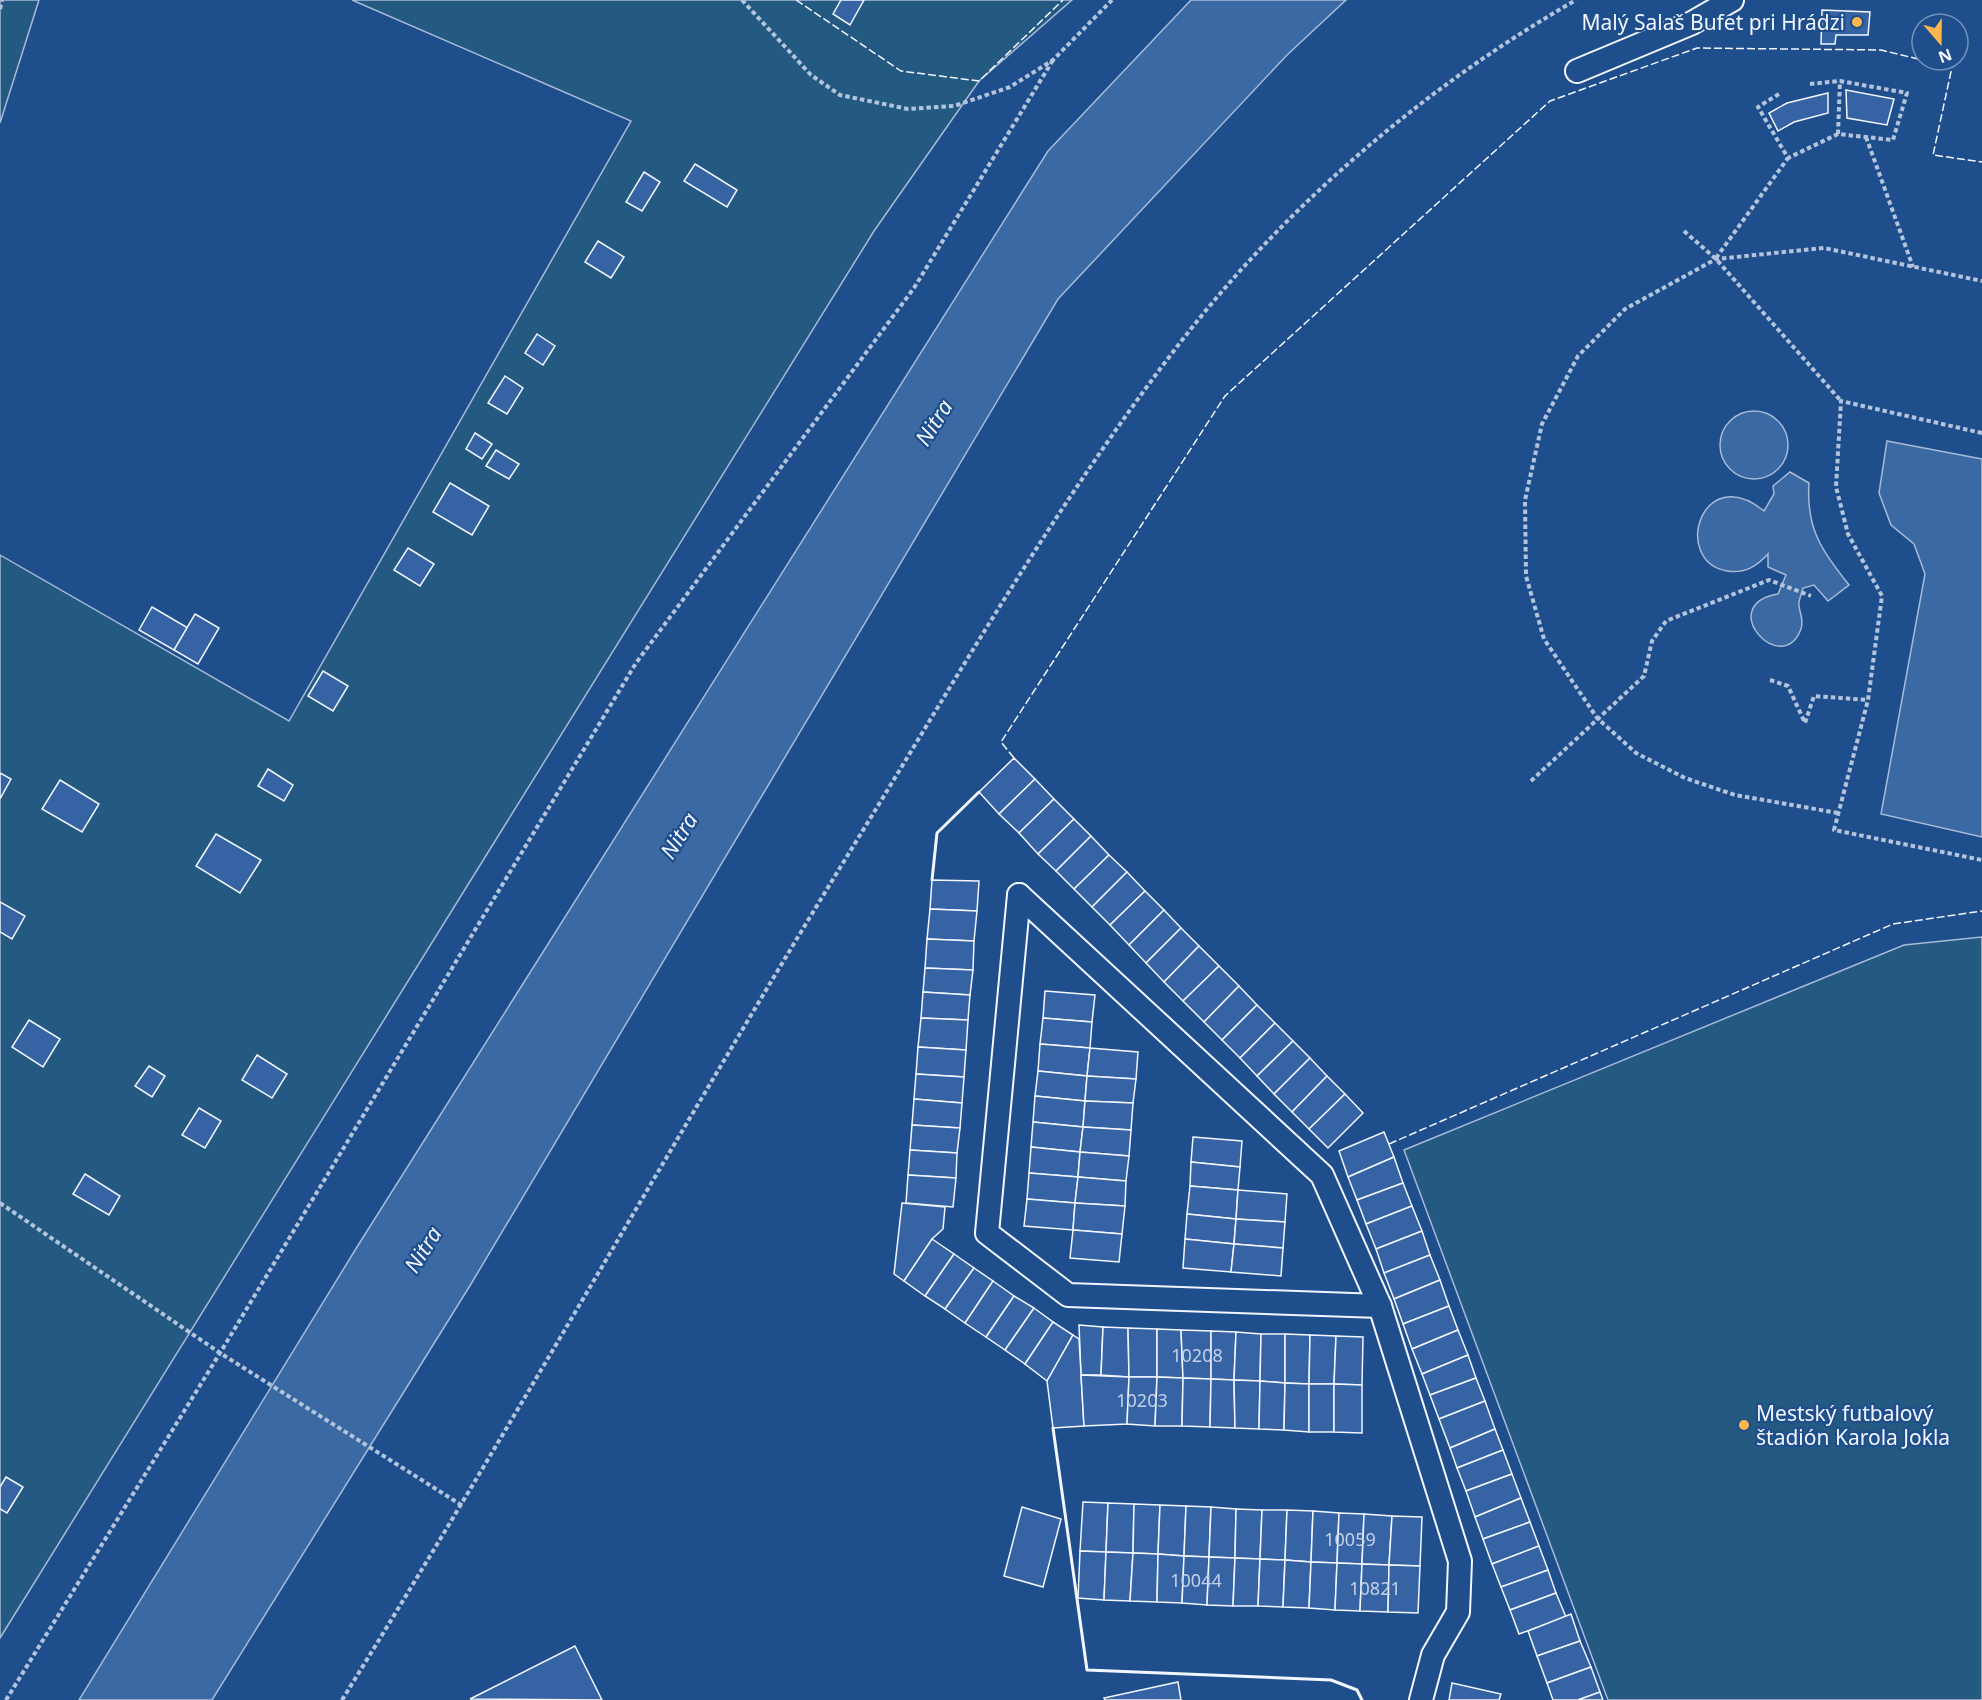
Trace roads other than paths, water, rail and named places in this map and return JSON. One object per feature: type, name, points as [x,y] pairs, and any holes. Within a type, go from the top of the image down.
[{"type":"lane","points":[[1577,71],[1692,23],[1732,0]]},
{"type":"lane","points":[[1380,1306],[1068,1295],[987,1233],[1019,895],[1322,1175],[1380,1306],[1460,1561],[1458,1612],[1433,1655],[1421,1700]]},
{"type":"water","name":"Nitra","points":[[1191,0],[1346,0],[1287,55],[1058,299],[471,1284],[212,1700],[79,1700],[357,1247],[1048,151]]},
{"type":"water","points":[[1754,411],[1767,414],[1778,421],[1785,432],[1788,445],[1785,458],[1778,469],[1767,476],[1754,479],[1741,476],[1730,469],[1723,458],[1720,445],[1723,432],[1730,421],[1741,414]]},
{"type":"water","points":[[1887,441],[1982,459],[1982,837],[1881,814],[1925,574],[1914,544],[1891,525],[1879,493]]},
{"type":"water","points":[[1790,472],[1809,483],[1810,513],[1817,538],[1849,585],[1828,601],[1814,585],[1803,588],[1799,604],[1801,629],[1792,642],[1780,646],[1768,643],[1758,634],[1752,623],[1752,611],[1760,601],[1778,594],[1786,575],[1768,567],[1768,554],[1745,570],[1727,571],[1710,563],[1700,550],[1698,534],[1701,518],[1710,505],[1724,497],[1742,499],[1764,511],[1774,494],[1773,486]]},
{"type":"place","name":"Malý Salaš Bufet pri Hrádzi","points":[[1857,22]]},
{"type":"place","name":"Mestský futbalový štadión Karola Jokla","points":[[1744,1425]]}]
